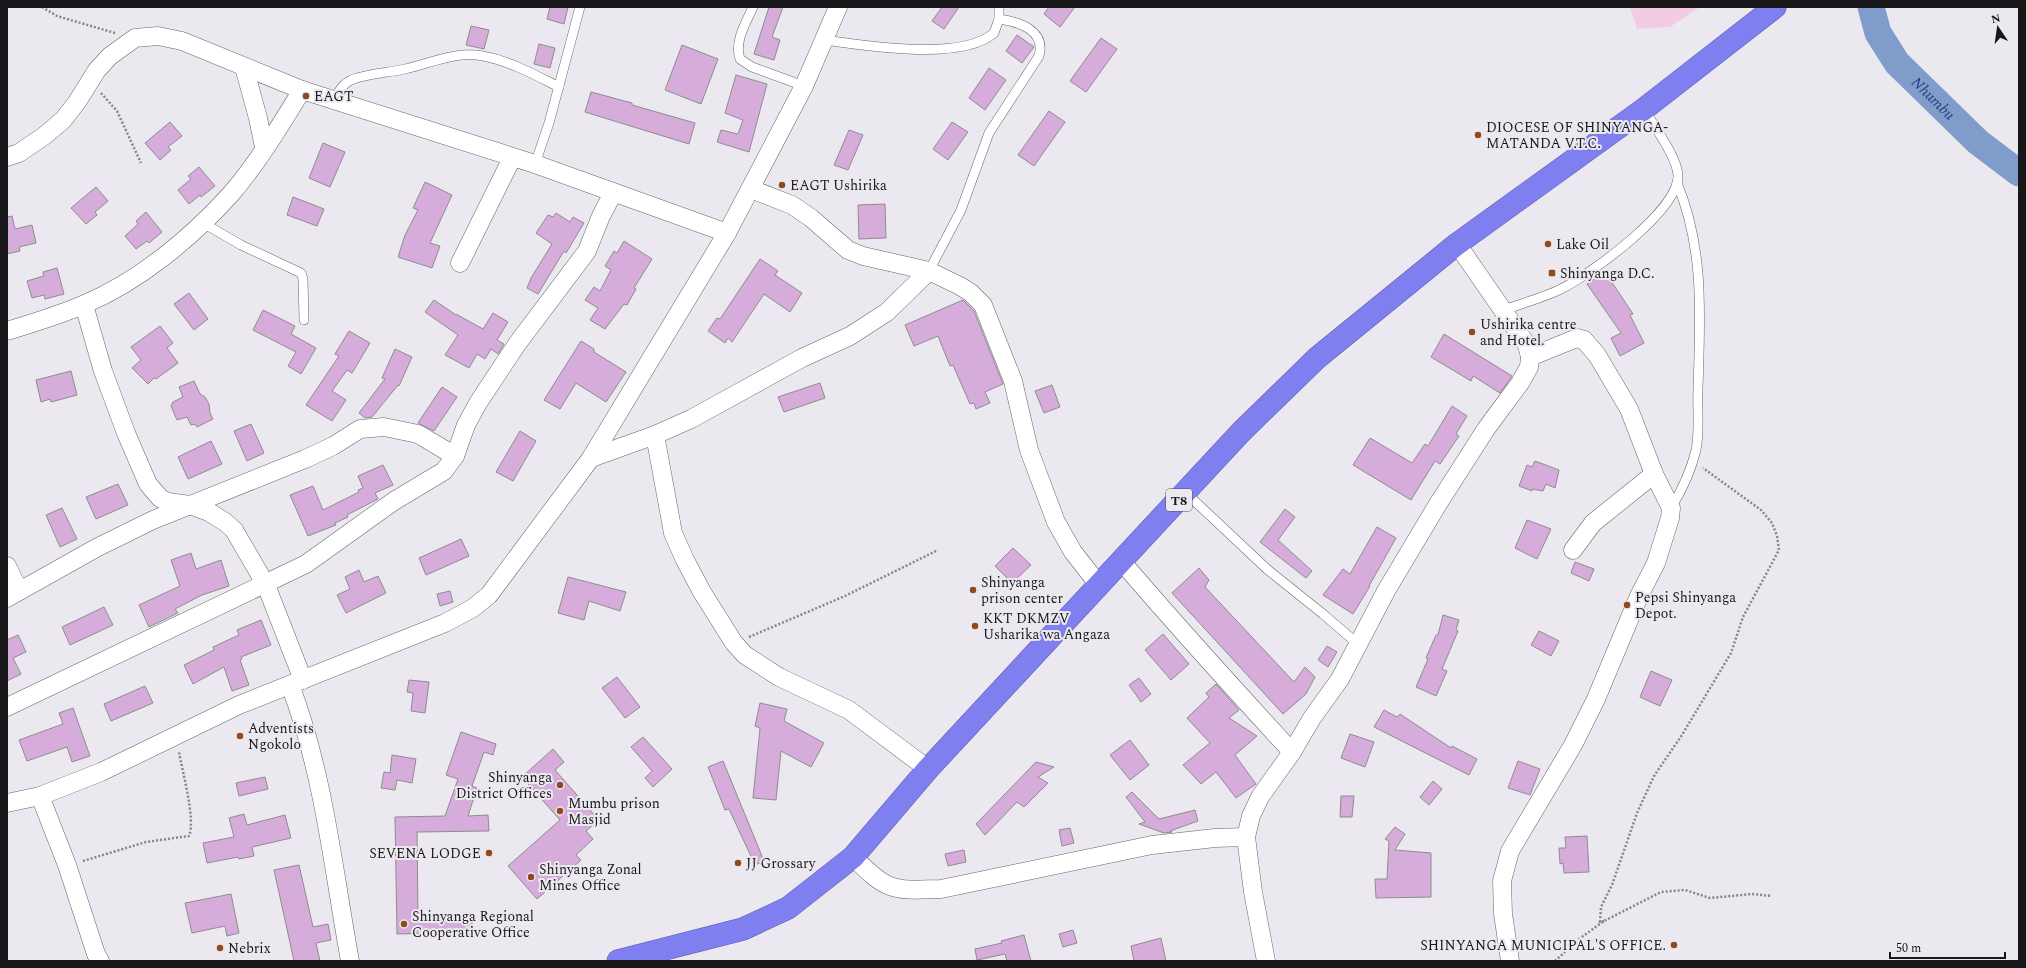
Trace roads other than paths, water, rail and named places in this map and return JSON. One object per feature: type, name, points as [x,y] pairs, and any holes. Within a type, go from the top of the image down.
[{"type":"highway","name":"T8","points":[[618,961],[743,929],[788,908],[853,857],[928,769],[1186,493],[1240,432],[1317,358],[1457,244],[1644,109],[1775,7]]},
{"type":"street","points":[[7,803],[40,796],[101,772],[239,705],[445,622],[473,608],[489,595],[591,458],[727,233],[804,86],[838,7]]},
{"type":"street","points":[[7,157],[19,153],[44,136],[63,120],[77,102],[97,70],[110,56],[136,38],[158,36],[182,41],[302,90],[512,158],[535,164],[727,233]]},
{"type":"street","points":[[244,67],[258,118],[264,147]]},
{"type":"street","points":[[7,331],[84,305],[112,291],[146,270],[203,223],[230,195],[279,128],[302,90]]},
{"type":"street","points":[[460,263],[512,158]]},
{"type":"street","points":[[751,189],[776,197],[792,205],[812,218],[848,250],[863,256],[929,271],[960,286],[983,305],[1013,381],[1029,450],[1056,522],[1073,552],[1099,585]]},
{"type":"street","points":[[7,707],[111,656],[266,585],[306,564],[394,501],[444,471],[455,456],[466,425],[478,403],[517,344],[587,250],[601,216],[613,193]]},
{"type":"street","points":[[1266,961],[1253,892],[1246,837],[1251,816],[1260,798],[1292,752],[1312,718],[1340,679],[1386,591],[1438,504],[1486,429],[1520,383],[1529,367],[1530,356],[1527,345],[1457,244]]},
{"type":"street","points":[[591,458],[655,435],[690,419],[802,358],[850,336],[887,312],[929,271]]},
{"type":"street","points":[[84,305],[103,371],[126,433],[148,484],[160,498],[168,502],[190,505],[226,522],[234,530],[266,585],[296,682],[302,716],[315,762],[333,857],[350,961]]},
{"type":"street","points":[[1510,961],[1503,914],[1502,881],[1510,851],[1573,745],[1596,699],[1639,596],[1656,563],[1666,534],[1671,508],[1654,474],[1627,404],[1610,374],[1584,340],[1577,338],[1572,339],[1530,356]]},
{"type":"street","points":[[7,566],[13,595],[153,520],[305,459],[333,446],[360,429],[384,427],[418,434],[455,456]]},
{"type":"street","points":[[655,435],[673,533],[696,581],[734,644],[745,655],[779,677],[849,710],[928,769]]},
{"type":"street","points":[[1573,550],[1593,524],[1654,474]]},
{"type":"street","points":[[1122,562],[1180,630],[1217,668],[1292,752]]},
{"type":"street","points":[[40,796],[67,865],[96,954],[100,961]]},
{"type":"street","points":[[853,857],[875,876],[890,886],[914,890],[940,889],[1152,845],[1215,838],[1246,837]]},
{"type":"lane","points":[[535,164],[559,87],[580,7]]},
{"type":"lane","points":[[753,7],[738,46],[740,59],[752,67],[804,86]]},
{"type":"lane","points":[[824,40],[914,48],[936,49],[963,47],[994,33],[999,19],[999,7]]},
{"type":"lane","points":[[929,271],[961,210],[989,133],[1039,56],[1041,42],[1036,34],[1014,21],[999,19]]},
{"type":"lane","points":[[333,100],[344,85],[352,80],[407,69],[443,57],[456,55],[482,56],[498,60],[523,69],[559,87]]},
{"type":"lane","points":[[1644,109],[1673,158],[1677,170],[1678,183],[1692,224],[1698,260],[1699,422],[1696,449],[1682,490],[1671,508]]},
{"type":"lane","points":[[1504,310],[1560,289],[1609,257],[1643,229],[1660,211],[1673,194],[1678,183]]},
{"type":"lane","points":[[203,223],[241,244],[301,273],[303,279],[304,320]]},
{"type":"lane","points":[[1186,493],[1268,570],[1359,645]]},
{"type":"waterway","name":"Nhumbu","points":[[1871,7],[1878,33],[1897,63],[1978,142],[2019,173]]},
{"type":"place","name":"EAGT","points":[[306,96]]},
{"type":"place","name":"DIOCESE OF SHINYANGA- MATANDA V.T.C.","points":[[1478,135]]},
{"type":"place","name":"EAGT Ushirika","points":[[782,185]]},
{"type":"place","name":"Lake Oil","points":[[1548,244]]},
{"type":"place","name":"Shinyanga D.C.","points":[[1552,273]]},
{"type":"place","name":"Ushirika centre and Hotel.","points":[[1472,332]]},
{"type":"place","name":"Shinyanga prison center","points":[[973,590]]},
{"type":"place","name":"Pepsi Shinyanga Depot.","points":[[1627,605]]},
{"type":"place","name":"KKT DKMZV Usharika wa Angaza","points":[[975,626]]},
{"type":"place","name":"Adventists Ngokolo","points":[[240,736]]},
{"type":"place","name":"Shinyanga District Offices","points":[[560,785]]},
{"type":"place","name":"Mumbu prison Masjid","points":[[560,811]]},
{"type":"place","name":"SEVENA LODGE","points":[[489,853]]},
{"type":"place","name":"JJ Grossary","points":[[738,863]]},
{"type":"place","name":"Shinyanga Zonal Mines Office","points":[[531,877]]},
{"type":"place","name":"Shinyanga Regional Cooperative Office","points":[[404,924]]},
{"type":"place","name":"SHINYANGA MUNICIPAL'S OFFICE.","points":[[1674,945]]},
{"type":"place","name":"Nebrix","points":[[220,948]]}]
